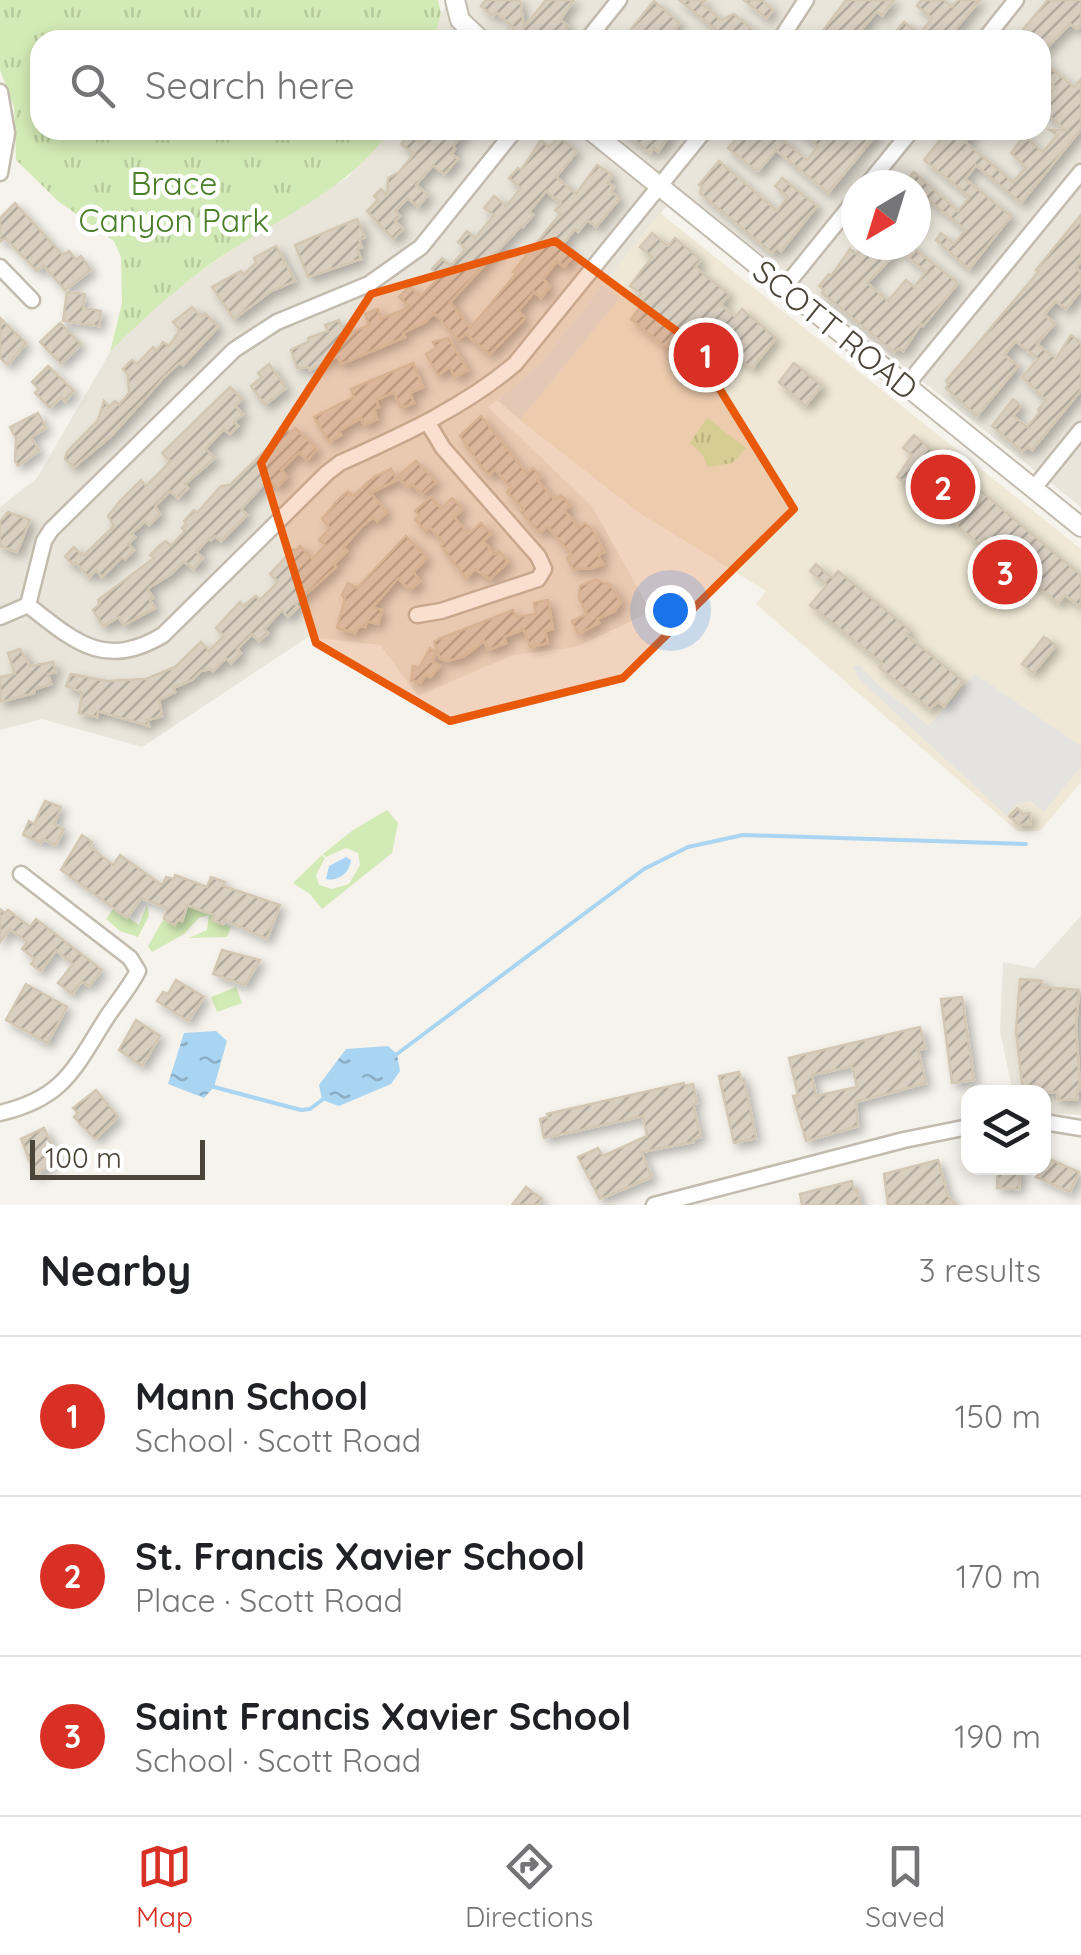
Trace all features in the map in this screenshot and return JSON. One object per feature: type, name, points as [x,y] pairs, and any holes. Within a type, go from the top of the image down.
[{"type":"street","points":[[455,0],[460,20],[470,30]]},
{"type":"street","points":[[595,30],[619,0]]},
{"type":"street","points":[[786,30],[806,0]]},
{"type":"street","points":[[992,30],[1016,0]]},
{"type":"street","points":[[0,92],[7,132],[0,173]]},
{"type":"street","points":[[28,605],[44,542],[51,530],[234,350],[278,322],[369,284],[394,269],[420,247],[506,140]]},
{"type":"street","name":"SCOTT ROAD","points":[[602,140],[1081,527]]},
{"type":"street","points":[[28,605],[82,644],[102,650],[131,652],[163,635],[327,472],[428,423],[488,387],[515,364],[697,140]]},
{"type":"street","points":[[879,170],[904,140]]},
{"type":"street","points":[[905,387],[1081,172]]},
{"type":"street","points":[[783,289],[841,217]]},
{"type":"street","points":[[0,266],[32,300]]},
{"type":"street","points":[[418,615],[538,579],[544,570],[538,556],[444,448],[428,423]]},
{"type":"street","points":[[1034,488],[1081,430]]},
{"type":"street","points":[[0,617],[28,605]]},
{"type":"street","points":[[0,1114],[29,1106],[51,1094],[71,1074],[138,971],[135,962],[21,874]]},
{"type":"street","points":[[1051,1123],[1081,1128]]},
{"type":"street","points":[[654,1205],[961,1128]]},
{"type":"highlighted area","points":[[555,241],[690,341],[794,509],[623,678],[450,721],[316,643],[261,463],[371,294]]},
{"type":"shaded area","points":[[451,0],[1081,0],[1081,507],[680,189],[543,360],[488,407],[592,506],[651,612],[576,647],[513,655],[418,696],[380,645],[308,637],[142,747],[42,719],[0,730],[0,507],[37,478],[110,352],[142,319],[237,246],[348,177],[381,140],[1051,140],[1051,30],[437,30],[441,13]]},
{"type":"shaded area","points":[[660,213],[1081,549],[1081,782],[1040,831],[1017,831],[756,604],[766,591],[638,512],[520,420],[620,298],[603,285]]},
{"type":"shaded area","points":[[603,285],[620,298],[520,420],[498,401],[543,360]]},
{"type":"shaded area","points":[[860,665],[929,726],[975,674],[1081,746],[1081,766],[1044,812],[1031,801],[1017,804],[1006,815],[859,679],[853,666]]},
{"type":"shaded area","points":[[1081,916],[1081,1115],[1051,1113],[1051,1085],[1011,1085],[1000,1032],[1003,962],[1034,968]]},
{"type":"green space","name":"Brace Canyon Park","points":[[0,0],[438,0],[441,13],[437,30],[30,30],[30,140],[382,140],[341,181],[204,269],[155,308],[110,352],[122,303],[121,257],[114,241],[58,201],[16,160],[14,107],[0,70]]},
{"type":"green space","points":[[707,418],[746,448],[732,463],[708,467],[690,443]]},
{"type":"green space","points":[[387,810],[398,823],[392,853],[322,909],[310,894],[293,883],[322,855],[325,858],[316,875],[319,885],[332,889],[349,884],[360,865],[358,853],[346,848],[326,857],[323,854]]},
{"type":"green space","points":[[191,900],[214,913],[212,920],[231,927],[227,937],[189,938],[207,930],[209,915],[152,952],[148,946],[163,920],[175,925],[177,920],[183,922]]},
{"type":"green space","points":[[147,905],[149,916],[138,937],[120,931],[106,919],[114,908],[139,925]]},
{"type":"green space","points":[[236,987],[242,1003],[217,1012],[211,997]]},
{"type":"water","points":[[346,857],[351,860],[346,873],[326,879],[329,866]]},
{"type":"water","points":[[216,1031],[227,1041],[214,1087],[204,1098],[168,1084],[184,1033]]},
{"type":"water","points":[[388,1046],[397,1054],[400,1071],[391,1084],[339,1106],[322,1100],[319,1085],[346,1049]]},
{"type":"building","points":[[486,0],[520,0],[524,27],[546,0],[574,0],[560,20],[568,26],[563,30],[512,30],[496,12],[493,16],[481,6]]},
{"type":"building","points":[[679,0],[706,0],[702,4],[721,20],[734,14],[753,30],[717,30]]},
{"type":"building","points":[[744,0],[762,0],[773,10],[766,18]]},
{"type":"building","points":[[846,0],[894,0],[882,16],[877,11],[861,30],[824,30]]},
{"type":"building","points":[[921,0],[944,0],[952,7],[958,0],[980,0],[954,30],[922,30],[932,18],[917,6]]},
{"type":"building","points":[[1048,0],[1081,0],[1081,24],[1077,29],[1070,24],[1051,44],[1051,30],[1022,30]]},
{"type":"building","points":[[654,1],[680,23],[674,30],[630,30]]},
{"type":"building","points":[[904,22],[914,30],[897,30]]},
{"type":"building","points":[[1051,68],[1074,87],[1081,79],[1081,129],[1021,203],[976,165],[965,179],[1011,216],[969,269],[936,240],[941,233],[954,244],[966,230],[931,202],[931,187],[958,211],[970,197],[924,160],[940,140],[967,140],[1013,182],[1026,167],[1011,153],[1021,140],[1029,140],[1043,152],[1057,135],[1051,130],[1066,130],[1051,117],[1051,92],[1055,87],[1051,83]]},
{"type":"building","points":[[404,140],[458,140],[451,154],[458,159],[444,174],[433,165],[416,185],[428,195],[418,207],[408,198],[395,211],[400,216],[395,221],[403,229],[393,239],[367,211],[378,200],[374,196],[381,189],[387,195],[388,178],[399,172],[414,154],[401,144]]},
{"type":"building","points":[[541,140],[549,147],[556,140],[563,140],[577,151],[556,177],[576,194],[597,165],[612,175],[608,183],[614,187],[611,192],[620,198],[596,227],[588,220],[578,232],[575,229],[562,245],[574,255],[564,267],[557,261],[543,279],[550,286],[541,298],[534,292],[518,311],[525,318],[490,354],[466,334],[458,339],[434,313],[403,333],[405,337],[341,364],[338,356],[310,370],[297,368],[291,350],[328,331],[325,325],[339,320],[345,335],[369,325],[365,314],[378,309],[381,319],[410,307],[399,297],[410,286],[420,297],[440,277],[432,269],[442,258],[450,266],[466,249],[458,242],[467,231],[475,238],[494,215],[484,208],[494,196],[506,206],[521,188],[509,178],[518,168],[521,170]],"holes":[[[546,191],[561,203],[555,210],[560,214],[470,328],[450,302],[523,227],[533,215],[529,212]]]},
{"type":"building","points":[[634,140],[666,140],[658,152],[654,148],[650,153]]},
{"type":"building","points":[[735,140],[782,140],[807,160],[818,146],[810,140],[872,140],[847,170],[841,170],[841,177],[828,193],[776,150],[755,170],[728,148]]},
{"type":"building","points":[[719,161],[777,211],[788,197],[775,186],[782,178],[817,206],[781,251],[776,248],[772,253],[700,193],[699,185]]},
{"type":"building","points":[[15,203],[63,255],[69,251],[76,260],[81,256],[91,270],[65,290],[43,265],[37,271],[5,238],[0,242],[0,218]]},
{"type":"building","points":[[1081,215],[1081,261],[1076,268],[1081,273],[1081,290],[1066,309],[1056,301],[1044,315],[1055,323],[1037,344],[1056,359],[1071,335],[1081,343],[1081,390],[1032,450],[1028,447],[1022,451],[992,426],[1013,399],[1021,406],[1013,416],[1027,427],[1040,412],[1046,400],[1022,377],[1038,359],[1016,341],[1004,355],[1018,366],[977,416],[946,388],[946,381]]},
{"type":"building","points":[[357,219],[365,237],[359,240],[362,247],[357,249],[361,259],[308,277],[295,245]]},
{"type":"building","points":[[652,233],[668,246],[675,238],[693,253],[701,260],[695,267],[729,294],[721,305],[735,317],[742,309],[776,338],[752,368],[735,356],[711,385],[631,319],[644,302],[638,297],[641,294],[630,286],[652,257],[640,247]]},
{"type":"building","points":[[276,246],[295,281],[271,291],[234,319],[212,287],[241,271],[243,275],[256,263],[254,258]]},
{"type":"building","points":[[842,260],[889,260],[867,283],[888,301],[906,280],[914,287],[926,272],[912,260],[929,260],[958,283],[903,351],[899,348],[894,352],[822,293],[824,290],[819,286]]},
{"type":"building","points":[[67,292],[85,294],[83,308],[101,311],[99,326],[63,321]]},
{"type":"building","points":[[192,307],[201,317],[205,313],[218,327],[183,365],[179,363],[165,376],[112,435],[74,467],[65,459],[67,452],[98,420],[104,401],[109,407],[115,401],[119,405],[129,393],[128,375],[123,369],[132,360],[137,364],[153,347],[157,351],[163,342],[169,346],[180,330],[173,322]]},
{"type":"building","points":[[0,318],[26,343],[8,365],[0,358]]},
{"type":"building","points":[[60,323],[81,344],[61,364],[40,342]]},
{"type":"building","points":[[448,338],[468,370],[455,377],[450,367],[438,375],[426,354],[436,348],[433,342]]},
{"type":"building","points":[[413,363],[423,387],[410,393],[414,403],[401,408],[394,392],[376,400],[377,419],[364,425],[361,418],[329,442],[314,417],[354,397],[351,389]]},
{"type":"building","points":[[794,363],[822,386],[805,406],[779,382]]},
{"type":"building","points":[[269,364],[286,388],[265,405],[251,386]]},
{"type":"building","points":[[48,366],[74,391],[50,408],[35,393],[39,389],[32,382]]},
{"type":"building","points":[[230,387],[242,399],[235,406],[243,414],[234,422],[238,426],[230,434],[224,429],[205,449],[215,458],[185,484],[188,488],[178,498],[170,491],[155,506],[160,514],[131,534],[135,537],[128,544],[134,550],[102,577],[96,570],[89,577],[75,562],[73,565],[65,556],[74,547],[83,556],[114,526],[108,516],[120,501],[141,480],[146,486],[162,470],[170,461],[162,453]]},
{"type":"building","points":[[38,413],[46,428],[31,437],[39,451],[18,466],[16,439],[10,427]]},
{"type":"building","points":[[481,416],[527,474],[533,468],[541,477],[537,480],[555,500],[561,495],[570,505],[564,510],[579,528],[585,523],[594,532],[604,552],[598,555],[603,564],[573,569],[567,558],[572,555],[547,526],[540,533],[521,512],[524,510],[507,492],[511,488],[495,469],[489,475],[481,466],[460,436]]},
{"type":"building","points":[[295,428],[317,449],[307,460],[299,452],[281,470],[287,477],[277,487],[269,480],[264,484],[241,509],[247,515],[221,541],[215,536],[209,538],[196,552],[203,558],[193,569],[184,561],[150,587],[150,600],[155,608],[124,625],[119,617],[103,626],[93,610],[100,604],[98,600],[154,558],[150,555],[160,545],[166,541],[171,546],[185,531],[184,521],[194,510],[197,513],[221,486],[230,485],[287,429],[290,433]]},
{"type":"building","points":[[914,435],[1081,575],[1081,607],[1065,595],[1058,603],[985,537],[979,544],[897,477],[912,455],[903,448]]},
{"type":"building","points":[[416,461],[436,482],[422,494],[412,484],[408,488],[398,476]]},
{"type":"building","points":[[391,469],[397,480],[370,493],[387,512],[362,526],[343,548],[347,551],[334,564],[336,567],[295,604],[298,607],[288,617],[282,610],[264,629],[268,633],[259,641],[252,634],[237,649],[241,653],[231,663],[226,658],[213,671],[201,671],[192,680],[173,688],[175,692],[159,700],[162,716],[147,720],[149,726],[98,711],[97,717],[79,713],[82,692],[66,686],[71,674],[107,681],[146,679],[175,667],[201,642],[209,651],[224,636],[216,628],[240,602],[243,606],[256,596],[260,600],[278,582],[270,574],[293,549],[300,546],[312,559],[325,545],[319,540],[330,528],[322,519],[337,501],[348,491],[353,496],[374,477]]},
{"type":"building","points":[[431,497],[441,509],[452,498],[463,509],[454,517],[469,534],[481,523],[491,534],[483,541],[508,562],[490,579],[475,569],[466,578],[441,546],[444,543],[430,527],[425,531],[415,519],[420,516],[415,511]]},
{"type":"building","points":[[8,512],[30,520],[17,552],[0,546],[0,522]]},
{"type":"building","points":[[406,536],[427,558],[413,572],[420,581],[410,590],[398,578],[372,608],[382,610],[378,624],[367,621],[355,633],[337,628],[348,583],[357,588]]},
{"type":"building","points":[[816,564],[832,578],[838,571],[910,630],[906,635],[963,681],[944,706],[938,701],[930,709],[879,667],[882,663],[810,605],[827,585],[810,571]]},
{"type":"building","points":[[595,579],[610,585],[621,602],[615,611],[597,619],[599,623],[578,634],[572,621],[587,614],[579,598],[580,586]]},
{"type":"building","points":[[548,600],[553,629],[545,631],[548,643],[530,647],[524,629],[504,637],[506,643],[488,650],[484,641],[464,656],[448,661],[440,658],[434,642],[439,639],[513,610],[516,617],[536,614],[534,603]]},
{"type":"building","points":[[1044,637],[1056,645],[1033,673],[1022,664]]},
{"type":"building","points":[[430,648],[436,652],[432,662],[440,666],[421,682],[411,681],[413,666],[419,668]]},
{"type":"building","points":[[20,649],[30,666],[53,662],[56,672],[48,674],[51,684],[0,702],[0,677],[15,674],[8,653]]},
{"type":"building","points":[[45,801],[61,807],[54,824],[64,829],[56,845],[23,835],[29,821],[34,824]]},
{"type":"building","points":[[1017,808],[1023,814],[1030,813],[1030,824],[1019,825],[1009,816]]},
{"type":"building","points":[[82,835],[92,842],[89,846],[113,865],[120,855],[162,885],[166,877],[174,879],[175,875],[207,887],[211,877],[225,882],[223,886],[280,905],[267,939],[225,920],[223,924],[212,920],[214,915],[187,905],[182,921],[177,920],[175,925],[164,919],[167,908],[141,898],[127,918],[61,870]]},
{"type":"building","points":[[0,909],[5,913],[8,910],[30,927],[36,919],[102,970],[89,986],[82,981],[72,994],[58,983],[73,964],[56,950],[41,971],[31,964],[35,959],[22,949],[27,942],[10,929],[0,942]]},
{"type":"building","points":[[222,950],[260,960],[245,985],[213,974]]},
{"type":"building","points":[[1020,979],[1042,981],[1042,987],[1079,990],[1077,1099],[1058,1100],[1051,1085],[1022,1085],[1016,1031]]},
{"type":"building","points":[[176,980],[204,997],[188,1021],[157,1001],[163,992],[168,994]]},
{"type":"building","points":[[26,984],[67,1007],[47,1043],[6,1020]]},
{"type":"building","points":[[962,997],[974,1080],[952,1083],[941,999]]},
{"type":"building","points":[[136,1020],[160,1036],[142,1066],[119,1050]]},
{"type":"building","points":[[920,1027],[926,1048],[918,1050],[926,1083],[856,1102],[858,1126],[806,1141],[793,1096],[798,1095],[789,1058]],"holes":[[[852,1066],[857,1087],[816,1096],[812,1075]]]},
{"type":"building","points":[[739,1072],[741,1080],[744,1079],[756,1138],[734,1143],[719,1076]]},
{"type":"building","points":[[693,1084],[701,1137],[641,1152],[652,1177],[600,1199],[578,1157],[598,1148],[603,1156],[647,1136],[643,1116],[544,1138],[540,1119],[548,1117],[547,1114]]},
{"type":"building","points":[[96,1090],[118,1117],[95,1139],[74,1117],[78,1113],[73,1108]]},
{"type":"building","points":[[44,1128],[58,1158],[35,1175],[21,1139]]},
{"type":"building","points":[[938,1160],[948,1196],[957,1205],[888,1205],[884,1174]]},
{"type":"building","points":[[1051,1160],[1079,1172],[1070,1192],[1036,1177],[1051,1175]]},
{"type":"building","points":[[998,1175],[1020,1175],[1019,1189],[997,1188]]},
{"type":"building","points":[[852,1181],[860,1205],[802,1205],[800,1194]]},
{"type":"building","points":[[526,1187],[542,1199],[537,1205],[512,1205]]},
{"type":"waterway","points":[[397,1054],[644,869],[688,847],[743,835],[1026,844]]},
{"type":"waterway","points":[[214,1087],[301,1110],[322,1100]]},
{"type":"place","name":"Mann School","points":[[706,355]]},
{"type":"place","name":"St. Francis Xavier School","points":[[943,487]]},
{"type":"place","name":"Saint Francis Xavier School","points":[[1005,572]]}]
